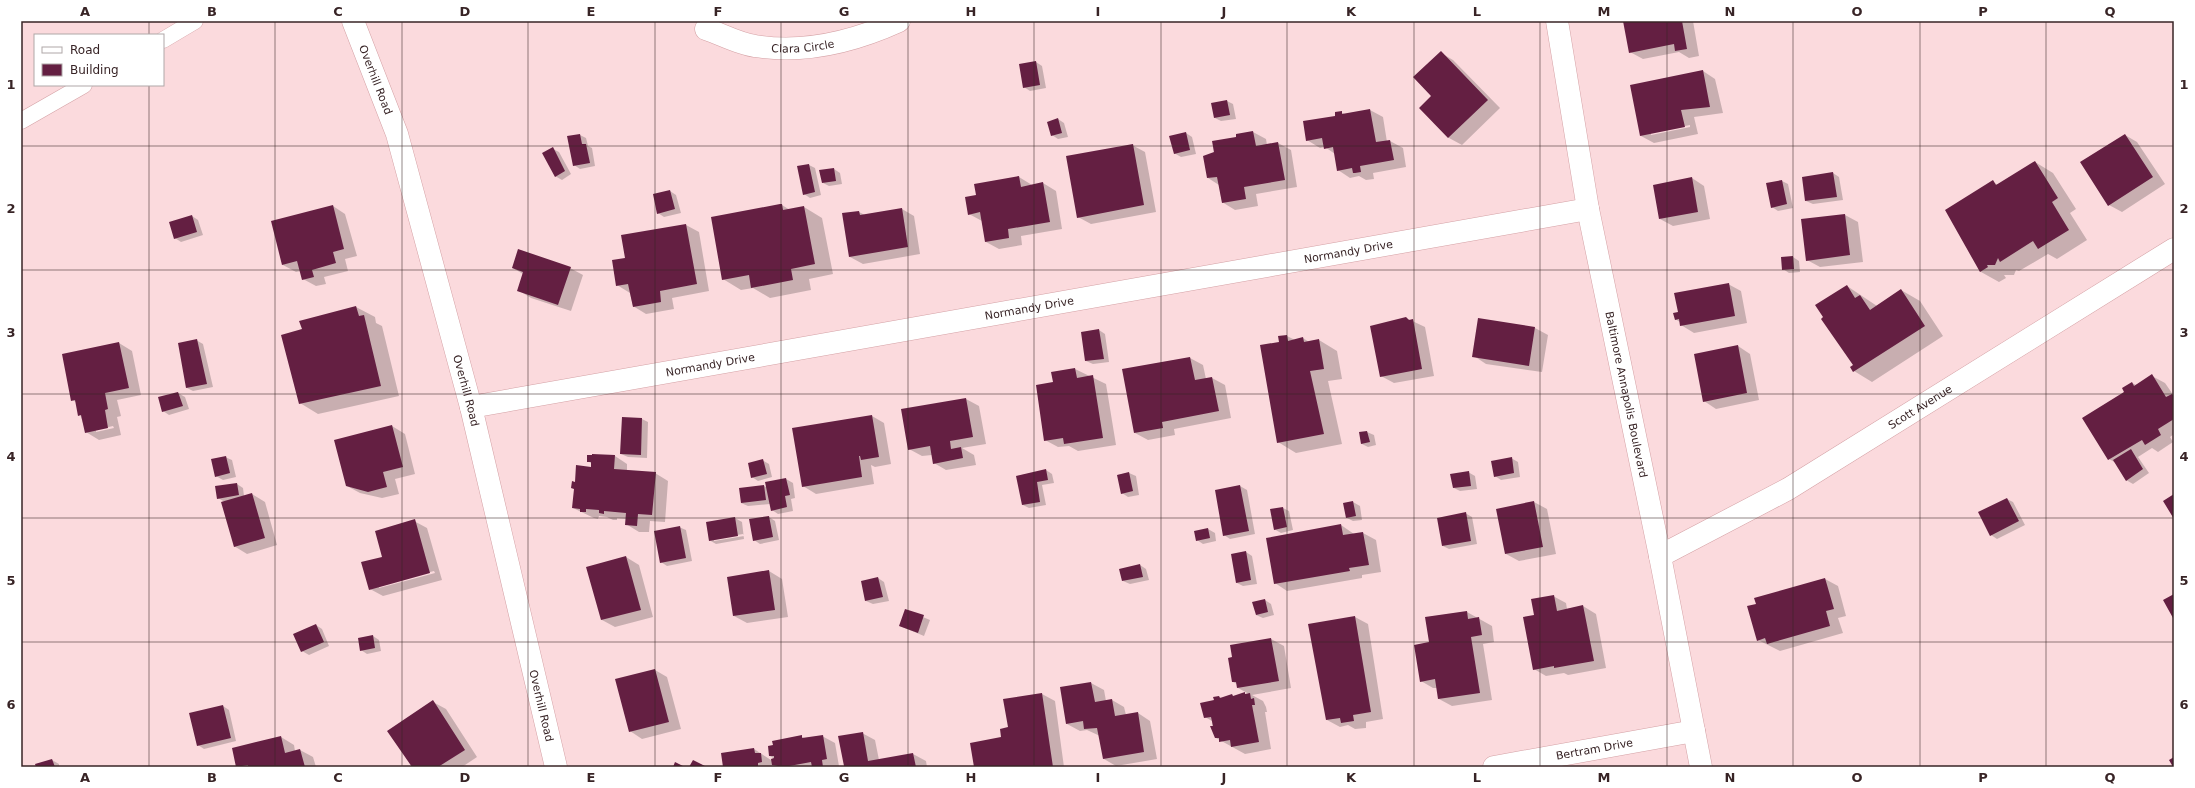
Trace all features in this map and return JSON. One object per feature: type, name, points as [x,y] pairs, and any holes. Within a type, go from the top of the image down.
[{"type":"street","name":"Overhill Road","points":[[353,21],[397,134],[471,407],[556,767]]},
{"type":"street","name":"Clara Circle","points":[[706,29],[754,46],[804,48],[843,43],[899,21]]},
{"type":"street","name":"Baltimore Annapolis Boulevard","points":[[1556,21],[1588,209],[1660,556],[1701,767]]},
{"type":"street","name":"Normandy Drive","points":[[471,407],[1588,209]]},
{"type":"street","name":"Scott Avenue","points":[[1660,556],[1788,489],[2174,249]]},
{"type":"street","name":"Bertram Drive","points":[[1494,767],[1694,731]]},
{"type":"lane","points":[[164,39],[195,21]]},
{"type":"lane","points":[[21,121],[82,86]]},
{"type":"building","points":[[1623,21],[1682,21],[1687,49],[1675,51],[1674,44],[1629,53]]},
{"type":"building","points":[[1441,51],[1488,100],[1448,138],[1419,108],[1431,96],[1413,77]]},
{"type":"building","points":[[1036,61],[1040,85],[1023,88],[1019,64]]},
{"type":"building","points":[[1703,70],[1710,107],[1681,110],[1685,127],[1640,136],[1630,85]]},
{"type":"building","points":[[1227,100],[1230,115],[1214,118],[1211,103]]},
{"type":"building","points":[[1370,109],[1376,142],[1390,140],[1394,160],[1360,166],[1361,172],[1353,173],[1352,168],[1337,171],[1333,147],[1324,149],[1322,138],[1306,141],[1303,121],[1335,116],[1335,112],[1342,111],[1342,114]]},
{"type":"building","points":[[1058,118],[1062,133],[1051,136],[1047,122]]},
{"type":"building","points":[[1253,131],[1256,146],[1278,142],[1285,180],[1244,187],[1246,199],[1222,203],[1217,177],[1207,178],[1203,156],[1214,152],[1212,141],[1236,137],[1236,134]]},
{"type":"building","points":[[1186,132],[1190,150],[1174,154],[1169,136]]},
{"type":"building","points":[[580,134],[582,144],[586,144],[590,163],[573,166],[567,136]]},
{"type":"building","points":[[2125,134],[2153,177],[2108,206],[2080,162]]},
{"type":"building","points":[[1133,144],[1144,205],[1077,218],[1066,156]]},
{"type":"building","points":[[553,147],[565,171],[555,177],[542,153]]},
{"type":"building","points":[[2035,161],[2058,198],[2052,202],[2069,230],[2038,249],[2033,241],[2000,262],[1998,258],[1995,265],[1987,265],[1988,267],[1980,272],[1945,210],[1993,180],[1996,185]]},
{"type":"building","points":[[809,164],[815,192],[803,195],[797,166]]},
{"type":"building","points":[[834,168],[836,181],[822,183],[819,170]]},
{"type":"building","points":[[1833,172],[1837,197],[1805,201],[1802,177]]},
{"type":"building","points":[[1019,176],[1021,187],[1043,182],[1050,222],[1008,229],[1009,238],[985,242],[980,212],[968,215],[965,197],[976,195],[974,184]]},
{"type":"building","points":[[1692,177],[1698,212],[1659,219],[1653,185]]},
{"type":"building","points":[[1782,180],[1787,204],[1771,208],[1766,183]]},
{"type":"building","points":[[670,190],[675,209],[657,214],[653,194]]},
{"type":"building","points":[[782,204],[783,210],[804,206],[815,264],[791,269],[793,280],[751,288],[749,275],[722,280],[711,217]]},
{"type":"building","points":[[333,205],[344,249],[333,252],[336,263],[312,270],[314,277],[302,280],[297,261],[282,265],[271,221]]},
{"type":"building","points":[[902,208],[908,247],[849,257],[842,213],[859,211],[860,215]]},
{"type":"building","points":[[1845,214],[1850,255],[1806,261],[1801,219]]},
{"type":"building","points":[[192,215],[197,232],[174,239],[169,222]]},
{"type":"building","points":[[686,224],[697,284],[660,291],[661,302],[633,307],[628,284],[616,286],[612,260],[625,258],[621,235]]},
{"type":"building","points":[[518,249],[571,267],[558,305],[517,291],[523,272],[512,268]]},
{"type":"building","points":[[1793,256],[1794,269],[1782,270],[1781,257]]},
{"type":"building","points":[[1729,283],[1735,316],[1680,326],[1679,319],[1675,320],[1673,313],[1678,312],[1674,293]]},
{"type":"building","points":[[1847,285],[1855,298],[1860,295],[1870,310],[1901,289],[1925,326],[1853,372],[1850,367],[1853,365],[1821,319],[1823,317],[1815,305]]},
{"type":"building","points":[[356,306],[359,316],[364,315],[381,386],[299,404],[281,335],[302,329],[299,321]]},
{"type":"building","points":[[1406,317],[1409,320],[1413,319],[1422,369],[1380,377],[1370,326]]},
{"type":"building","points":[[1478,318],[1535,327],[1529,366],[1472,357]]},
{"type":"building","points":[[1099,329],[1104,359],[1085,361],[1081,332]]},
{"type":"building","points":[[1287,335],[1288,341],[1303,337],[1304,342],[1319,339],[1324,369],[1310,371],[1324,434],[1277,443],[1260,345],[1279,342],[1278,336]]},
{"type":"building","points":[[197,339],[207,384],[186,388],[178,343]]},
{"type":"building","points":[[119,342],[129,388],[105,393],[108,409],[105,410],[108,428],[85,433],[81,415],[78,416],[75,400],[71,401],[62,354]]},
{"type":"building","points":[[1738,345],[1747,393],[1703,402],[1694,354]]},
{"type":"building","points":[[1190,357],[1195,380],[1212,377],[1219,411],[1162,422],[1163,428],[1134,433],[1122,369]]},
{"type":"building","points":[[1075,368],[1077,378],[1093,375],[1103,438],[1064,444],[1063,438],[1044,441],[1036,385],[1053,382],[1051,372]]},
{"type":"building","points":[[2152,374],[2166,397],[2172,394],[2174,396],[2174,419],[2158,429],[2161,435],[2145,445],[2142,440],[2108,460],[2082,418],[2124,392],[2122,388],[2132,382],[2134,386]]},
{"type":"building","points":[[178,392],[183,406],[162,412],[158,397]]},
{"type":"building","points":[[966,398],[973,437],[950,441],[951,449],[961,447],[963,458],[933,464],[930,446],[908,450],[901,409]]},
{"type":"building","points":[[872,415],[879,457],[861,460],[859,456],[862,477],[802,487],[792,428]]},
{"type":"building","points":[[622,417],[642,418],[641,455],[620,454]]},
{"type":"building","points":[[392,425],[403,467],[383,472],[387,487],[368,492],[346,486],[334,440]]},
{"type":"building","points":[[1367,431],[1370,442],[1361,444],[1359,432]]},
{"type":"building","points":[[2131,449],[2143,469],[2126,481],[2113,460]]},
{"type":"building","points":[[587,455],[615,455],[614,469],[656,472],[652,515],[638,514],[637,526],[625,525],[626,513],[604,511],[604,514],[599,513],[599,510],[586,509],[586,512],[580,512],[580,509],[572,508],[574,489],[571,488],[572,481],[575,482],[576,465],[591,467],[591,462],[587,462]]},
{"type":"building","points":[[226,456],[230,473],[215,477],[211,459]]},
{"type":"building","points":[[1512,457],[1514,473],[1494,477],[1491,461]]},
{"type":"building","points":[[763,459],[767,474],[751,478],[748,463]]},
{"type":"building","points":[[1046,469],[1048,480],[1037,482],[1040,502],[1022,505],[1016,476]]},
{"type":"building","points":[[1469,471],[1471,486],[1453,488],[1450,474]]},
{"type":"building","points":[[1129,472],[1133,491],[1121,494],[1117,475]]},
{"type":"building","points":[[786,478],[790,495],[785,496],[787,507],[771,511],[765,482]]},
{"type":"building","points":[[237,483],[239,495],[217,499],[215,486]]},
{"type":"building","points":[[764,485],[766,500],[741,503],[739,488]]},
{"type":"building","points":[[1240,485],[1249,531],[1223,536],[1215,490]]},
{"type":"building","points":[[252,493],[265,538],[234,547],[221,502]]},
{"type":"building","points":[[2174,494],[2174,519],[2163,501]]},
{"type":"building","points":[[2007,498],[2019,521],[1990,536],[1978,512]]},
{"type":"building","points":[[1353,501],[1356,516],[1346,518],[1343,503]]},
{"type":"building","points":[[1534,501],[1543,547],[1505,554],[1496,509]]},
{"type":"building","points":[[1283,507],[1287,527],[1274,530],[1270,509]]},
{"type":"building","points":[[1466,512],[1471,541],[1442,546],[1437,518]]},
{"type":"building","points":[[769,516],[773,537],[753,541],[749,519]]},
{"type":"building","points":[[735,517],[738,536],[709,541],[706,522]]},
{"type":"building","points":[[415,519],[430,573],[369,590],[361,562],[382,557],[375,531]]},
{"type":"building","points":[[1341,524],[1343,535],[1363,532],[1369,565],[1349,568],[1350,571],[1274,584],[1266,538]]},
{"type":"building","points":[[680,526],[686,558],[660,563],[654,531]]},
{"type":"building","points":[[1208,528],[1210,538],[1196,541],[1194,531]]},
{"type":"building","points":[[1246,551],[1251,580],[1236,583],[1231,554]]},
{"type":"building","points":[[626,556],[641,610],[601,620],[586,567]]},
{"type":"building","points":[[1140,564],[1143,577],[1122,581],[1119,569]]},
{"type":"building","points":[[769,570],[775,610],[733,616],[727,577]]},
{"type":"building","points":[[878,577],[883,597],[865,601],[861,581]]},
{"type":"building","points":[[1825,578],[1834,609],[1826,611],[1830,626],[1767,644],[1765,638],[1757,641],[1747,606],[1756,604],[1754,598]]},
{"type":"building","points":[[2174,594],[2174,618],[2173,618],[2163,600]]},
{"type":"building","points":[[1554,595],[1557,611],[1583,605],[1594,661],[1533,670],[1523,617],[1534,615],[1531,599]]},
{"type":"building","points":[[1265,599],[1268,612],[1256,615],[1252,602]]},
{"type":"building","points":[[905,609],[924,615],[918,633],[899,626]]},
{"type":"building","points":[[1467,611],[1468,619],[1479,617],[1482,635],[1471,637],[1480,693],[1438,699],[1435,679],[1420,682],[1414,645],[1429,642],[1425,617]]},
{"type":"building","points":[[1355,616],[1371,712],[1353,715],[1354,721],[1341,723],[1340,718],[1326,720],[1308,624]]},
{"type":"building","points":[[316,624],[324,642],[301,652],[293,634]]},
{"type":"building","points":[[373,635],[375,648],[360,651],[358,638]]},
{"type":"building","points":[[1271,638],[1279,681],[1237,688],[1236,682],[1232,682],[1228,658],[1232,657],[1230,645]]},
{"type":"building","points":[[655,669],[669,722],[629,732],[615,679]]},
{"type":"building","points":[[1091,682],[1095,702],[1112,699],[1115,716],[1138,712],[1144,752],[1103,759],[1097,728],[1084,729],[1083,721],[1066,724],[1060,687]]},
{"type":"building","points":[[1245,692],[1245,694],[1250,693],[1251,699],[1254,698],[1255,705],[1252,705],[1259,742],[1231,747],[1230,740],[1219,742],[1219,738],[1215,738],[1210,726],[1213,726],[1211,717],[1204,718],[1200,703],[1214,700],[1213,697],[1219,696],[1220,698],[1232,694],[1233,696]]},
{"type":"building","points":[[1042,693],[1053,767],[974,767],[970,743],[1001,737],[1000,729],[1008,727],[1003,699]]},
{"type":"building","points":[[433,700],[465,750],[438,767],[412,767],[387,731]]},
{"type":"building","points":[[223,705],[231,738],[197,746],[189,713]]},
{"type":"building","points":[[863,732],[868,761],[913,753],[916,767],[844,766],[838,736]]},
{"type":"building","points":[[802,735],[802,738],[823,735],[827,759],[822,760],[823,767],[812,767],[811,762],[784,767],[772,765],[771,759],[774,758],[774,756],[769,756],[768,746],[773,745],[772,741]]},
{"type":"building","points":[[281,736],[285,753],[300,749],[305,767],[248,767],[248,765],[236,767],[232,748]]},
{"type":"building","points":[[754,748],[755,753],[761,753],[762,762],[758,763],[758,767],[723,767],[721,753]]},
{"type":"building","points":[[2174,757],[2174,767],[2173,767],[2169,760]]},
{"type":"building","points":[[52,759],[55,767],[36,767],[35,764]]},
{"type":"building","points":[[693,760],[707,767],[689,767]]},
{"type":"building","points":[[675,762],[685,767],[673,767]]}]
